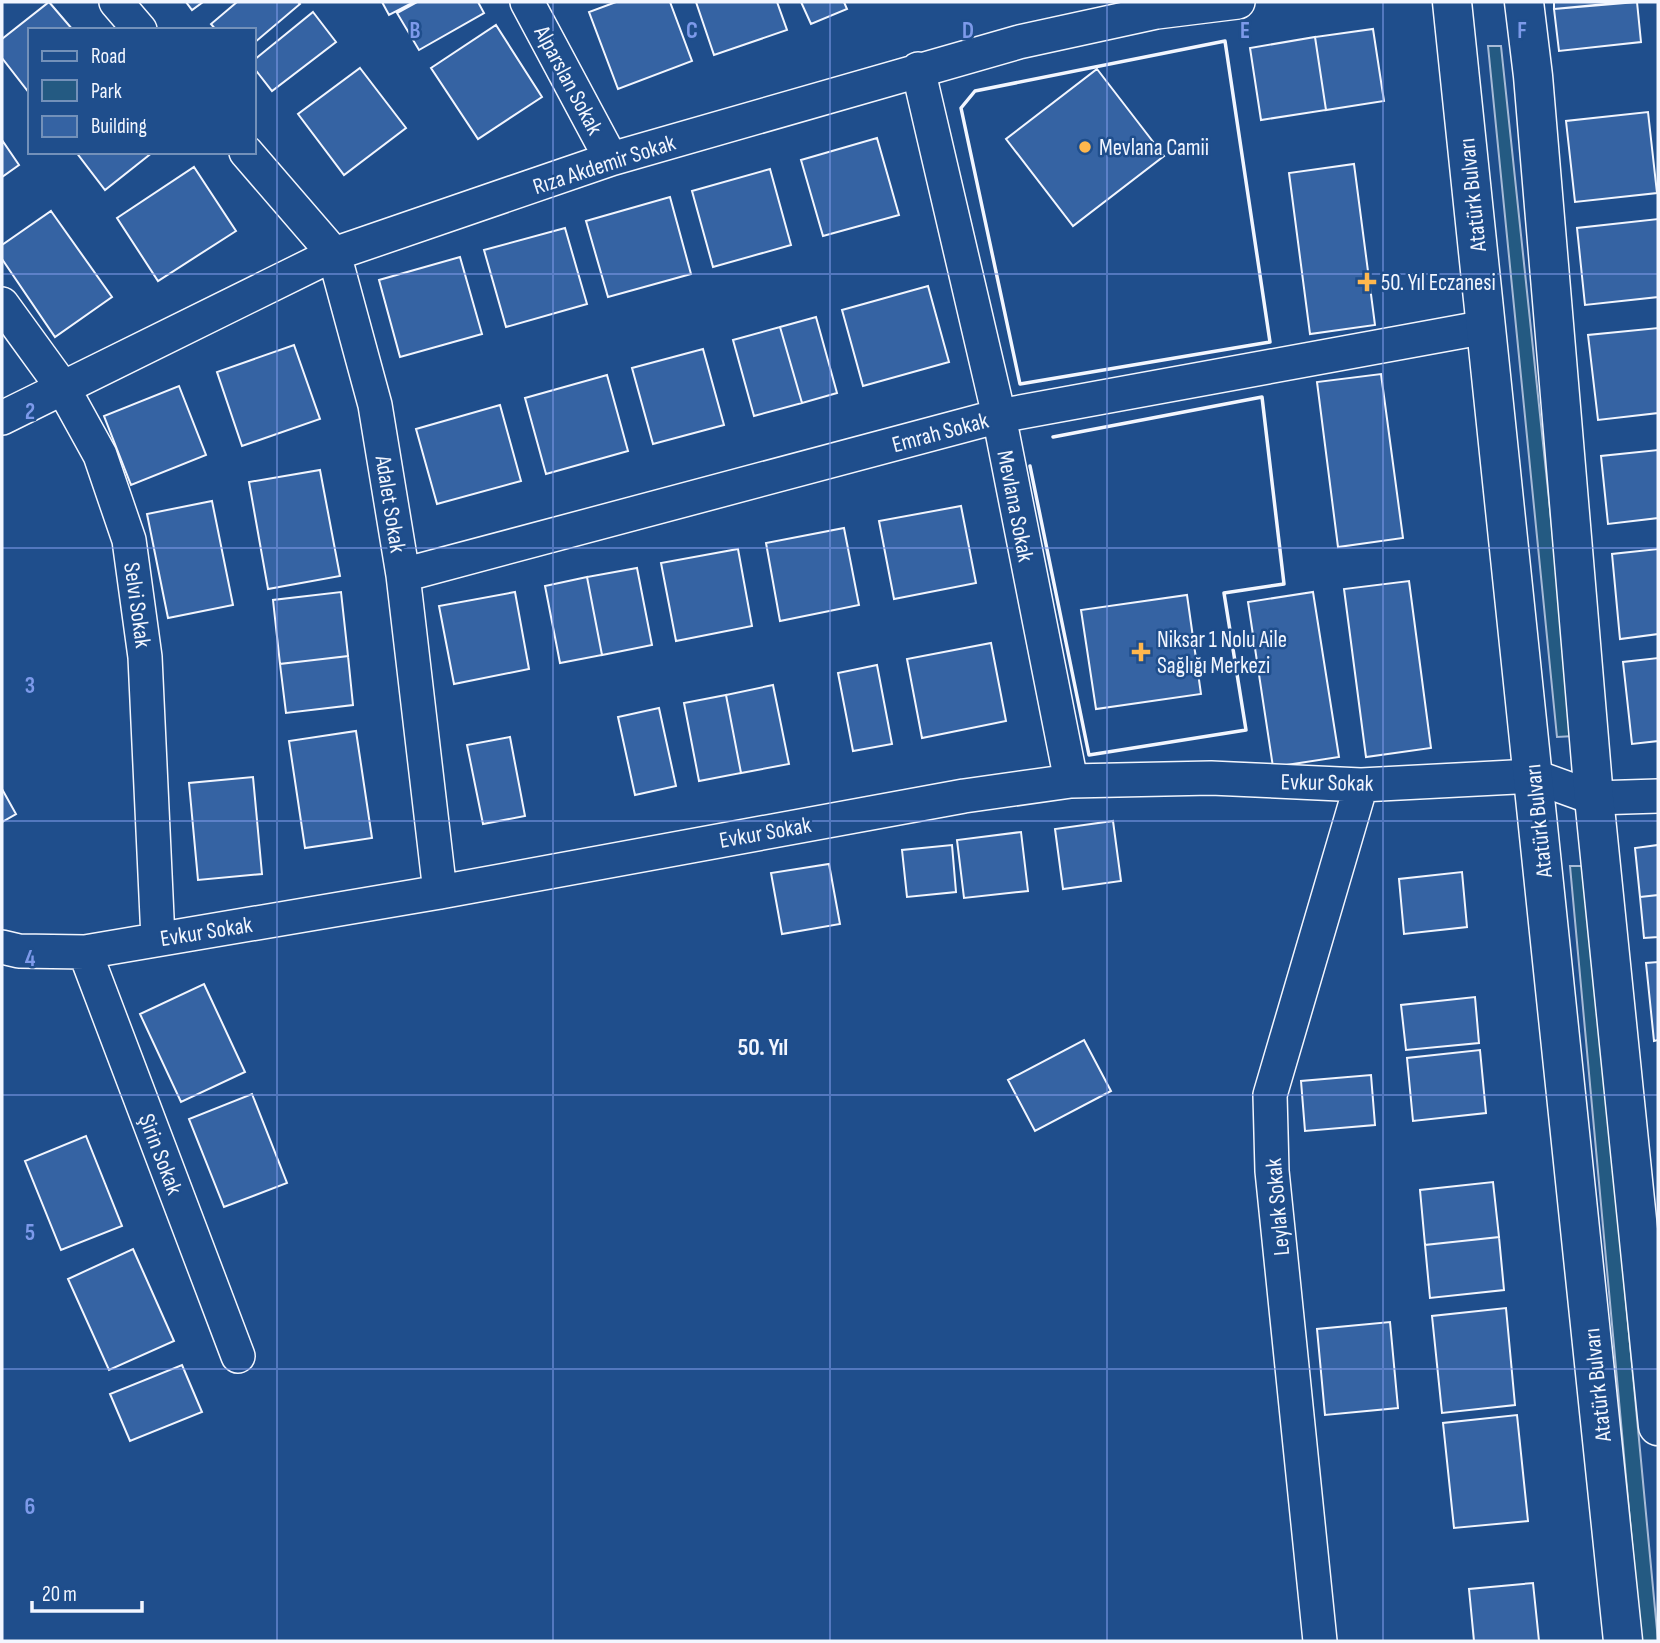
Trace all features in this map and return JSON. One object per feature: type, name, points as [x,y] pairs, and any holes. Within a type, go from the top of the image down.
[{"type":"main road","name":"Atatürk Bulvarı","points":[[1452,2],[1623,1641]]},
{"type":"main road","points":[[1524,2],[1536,104],[1594,798],[1658,1426]]},
{"type":"street","points":[[116,2],[138,28]]},
{"type":"street","name":"Alparslan Sokak","points":[[527,2],[611,159]]},
{"type":"street","name":"Rıza Akdemir Sokak","points":[[2,418],[334,254],[611,159],[918,69],[1156,7],[1238,2]]},
{"type":"street","name":"Mevlana Sokak","points":[[918,69],[999,416],[1071,781]]},
{"type":"street","name":"Adalet Sokak","points":[[248,154],[334,254],[375,405],[403,575],[440,892]]},
{"type":"street","name":"Selvi Sokak","points":[[2,304],[63,388],[100,455],[129,540],[145,657],[158,939]]},
{"type":"street","name":"Emrah Sokak","points":[[403,575],[999,416],[1486,327]]},
{"type":"street","points":[[1534,776],[1594,798],[1658,796]]},
{"type":"street","name":"Evkur Sokak","points":[[2,947],[19,951],[85,952],[440,892],[964,796],[1071,781],[1211,778],[1361,785],[1534,776]]},
{"type":"street","name":"Leylak Sokak","points":[[1320,1641],[1272,1171],[1270,1095],[1361,785]]},
{"type":"street","name":"Şirin Sokak","points":[[85,952],[238,1356]]},
{"type":"green space","points":[[1488,46],[1501,46],[1574,736],[1557,737]]},
{"type":"green space","points":[[1570,866],[1585,866],[1658,1641],[1641,1641]]},
{"type":"building","points":[[49,2],[71,28],[28,28],[28,91],[2,58],[2,39]]},
{"type":"building","points":[[186,2],[203,2],[192,10]]},
{"type":"building","points":[[237,2],[300,4],[256,41],[256,28],[214,28],[211,24]]},
{"type":"building","points":[[382,2],[414,2],[389,15]]},
{"type":"building","points":[[417,2],[478,2],[484,13],[419,50],[397,13]]},
{"type":"building","points":[[616,2],[670,2],[692,61],[618,89],[589,12]]},
{"type":"building","points":[[696,2],[777,2],[787,30],[714,55]]},
{"type":"building","points":[[801,2],[844,2],[847,9],[811,24]]},
{"type":"building","points":[[1554,2],[1626,2],[1554,9]]},
{"type":"building","points":[[1637,2],[1641,42],[1559,51],[1554,9]]},
{"type":"building","points":[[313,12],[336,42],[272,91],[256,71],[256,58]]},
{"type":"building","points":[[496,25],[542,97],[478,139],[431,68]]},
{"type":"building","points":[[1373,29],[1384,101],[1326,110],[1315,37]]},
{"type":"building","points":[[1315,37],[1326,110],[1261,120],[1250,48]]},
{"type":"building","points":[[360,68],[406,128],[344,175],[298,114]]},
{"type":"building","name":"Mevlana Camii","points":[[1097,69],[1164,156],[1073,226],[1006,139]]},
{"type":"building","points":[[1648,112],[1657,193],[1575,202],[1566,121]]},
{"type":"building","points":[[877,138],[899,215],[823,236],[801,160]]},
{"type":"building","points":[[2,140],[19,165],[2,177]]},
{"type":"building","points":[[78,154],[150,154],[105,190]]},
{"type":"building","points":[[1354,164],[1375,325],[1310,334],[1289,173]]},
{"type":"building","points":[[194,167],[236,231],[158,281],[117,218]]},
{"type":"building","points":[[770,169],[791,245],[713,267],[692,191]]},
{"type":"building","points":[[670,197],[691,274],[608,297],[586,221]]},
{"type":"building","points":[[51,211],[112,297],[55,337],[2,259],[2,245]]},
{"type":"building","points":[[1658,219],[1658,297],[1585,305],[1577,228]]},
{"type":"building","points":[[565,228],[587,304],[506,327],[484,250]]},
{"type":"building","points":[[460,257],[482,334],[400,357],[379,280]]},
{"type":"building","points":[[928,286],[949,362],[863,386],[842,310]]},
{"type":"building","points":[[816,317],[837,393],[802,403],[780,327]]},
{"type":"building","points":[[780,327],[802,403],[754,416],[733,340]]},
{"type":"building","points":[[1658,328],[1658,413],[1598,420],[1588,335]]},
{"type":"building","points":[[294,345],[320,419],[242,446],[217,372]]},
{"type":"building","points":[[703,349],[724,425],[653,444],[632,368]]},
{"type":"building","points":[[1381,374],[1403,538],[1338,547],[1317,382]]},
{"type":"building","points":[[607,375],[628,451],[546,474],[525,398]]},
{"type":"building","points":[[179,386],[206,455],[131,485],[104,416]]},
{"type":"building","points":[[500,405],[521,481],[437,504],[416,429]]},
{"type":"building","points":[[1658,450],[1658,518],[1608,524],[1601,456]]},
{"type":"building","points":[[320,470],[340,576],[268,589],[249,482]]},
{"type":"building","points":[[212,501],[233,605],[168,618],[147,514]]},
{"type":"building","points":[[961,506],[976,583],[894,599],[879,521]]},
{"type":"building","points":[[844,528],[859,605],[780,621],[766,543]]},
{"type":"building","points":[[738,549],[752,626],[676,641],[661,563]]},
{"type":"building","points":[[1658,549],[1658,634],[1620,639],[1612,554]]},
{"type":"building","points":[[637,568],[652,645],[602,655],[587,577]]},
{"type":"building","points":[[587,577],[602,655],[560,663],[545,586]]},
{"type":"building","points":[[1409,581],[1431,748],[1366,757],[1344,589]]},
{"type":"building","points":[[341,592],[348,656],[280,664],[273,600]]},
{"type":"building","points":[[515,592],[529,669],[454,684],[439,606]]},
{"type":"building","points":[[1313,592],[1339,757],[1273,767],[1248,602]]},
{"type":"building","name":"Niksar 1 Nolu Aile Sağlığı Merkezi","points":[[1187,595],[1201,694],[1096,709],[1081,610]]},
{"type":"building","points":[[991,643],[1006,721],[922,738],[907,659]]},
{"type":"building","points":[[348,656],[353,705],[286,713],[280,664]]},
{"type":"building","points":[[1658,658],[1658,741],[1632,744],[1623,662]]},
{"type":"building","points":[[877,665],[892,744],[853,751],[838,673]]},
{"type":"building","points":[[773,685],[789,764],[741,773],[726,695]]},
{"type":"building","points":[[726,695],[741,773],[699,781],[684,703]]},
{"type":"building","points":[[659,708],[676,786],[635,795],[618,717]]},
{"type":"building","points":[[356,731],[372,838],[305,848],[289,741]]},
{"type":"building","points":[[510,737],[525,816],[483,824],[467,745]]},
{"type":"building","points":[[253,777],[262,874],[198,880],[189,783]]},
{"type":"building","points":[[2,789],[16,814],[2,822]]},
{"type":"building","points":[[1113,821],[1121,881],[1063,889],[1055,829]]},
{"type":"building","points":[[1021,832],[1028,891],[964,898],[957,840]]},
{"type":"building","points":[[952,845],[956,892],[907,897],[902,850]]},
{"type":"building","points":[[1658,845],[1658,895],[1640,897],[1635,848]]},
{"type":"building","points":[[829,864],[840,924],[782,934],[771,873]]},
{"type":"building","points":[[1462,872],[1467,927],[1404,934],[1399,879]]},
{"type":"building","points":[[1658,895],[1658,937],[1644,938],[1640,897]]},
{"type":"building","points":[[1658,962],[1658,1040],[1654,1041],[1646,963]]},
{"type":"building","points":[[204,984],[245,1072],[181,1102],[140,1014]]},
{"type":"building","points":[[1475,997],[1479,1043],[1406,1050],[1401,1005]]},
{"type":"building","points":[[1084,1040],[1111,1091],[1035,1131],[1008,1080]]},
{"type":"building","points":[[1480,1050],[1486,1113],[1413,1121],[1407,1058]]},
{"type":"building","points":[[1371,1075],[1375,1125],[1305,1131],[1301,1081]]},
{"type":"building","points":[[252,1094],[287,1183],[224,1207],[189,1119]]},
{"type":"building","points":[[86,1136],[122,1226],[61,1250],[25,1161]]},
{"type":"building","points":[[1493,1182],[1499,1237],[1425,1245],[1420,1190]]},
{"type":"building","points":[[1499,1237],[1504,1290],[1430,1298],[1425,1245]]},
{"type":"building","points":[[133,1249],[174,1341],[109,1370],[68,1279]]},
{"type":"building","points":[[1506,1308],[1515,1405],[1442,1413],[1432,1316]]},
{"type":"building","points":[[1390,1322],[1398,1408],[1325,1415],[1317,1329]]},
{"type":"building","points":[[182,1365],[202,1412],[130,1441],[110,1394]]},
{"type":"building","points":[[1517,1415],[1528,1521],[1454,1528],[1443,1423]]},
{"type":"building","points":[[1533,1583],[1539,1641],[1474,1641],[1469,1589]]},
{"type":"wall","points":[[1225,41],[1270,342],[1020,384],[961,108],[975,91],[1225,41]]},
{"type":"wall","points":[[1030,466],[1089,755],[1246,730],[1224,593],[1284,584],[1262,397],[1053,437]]},
{"type":"place","name":"Mevlana Camii","points":[[1085,147]]},
{"type":"place","name":"50. Yıl Eczanesi","points":[[1367,282]]},
{"type":"place","name":"Niksar 1 Nolu Aile Sağlığı Merkezi","points":[[1141,652]]},
{"type":"district","name":"50. Yıl","points":[[763,1047]]}]
